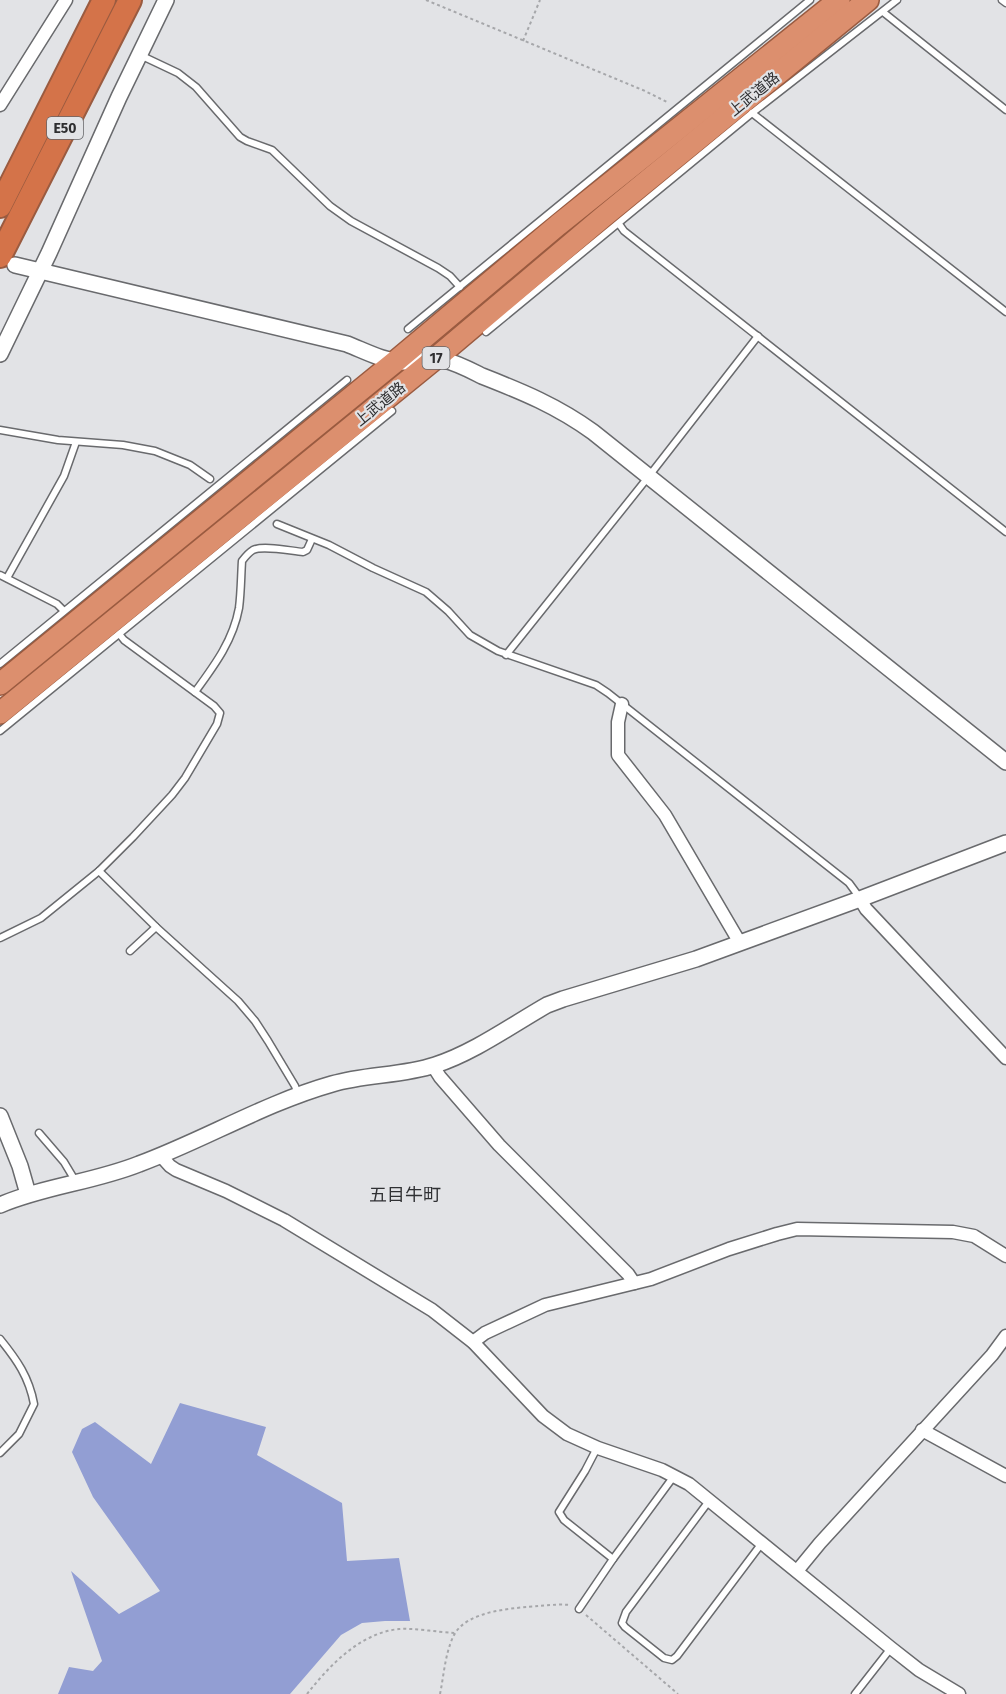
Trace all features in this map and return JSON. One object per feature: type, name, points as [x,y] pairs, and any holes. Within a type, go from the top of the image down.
[{"type":"highway","name":"E50","points":[[0,206],[104,0]]},
{"type":"highway","name":"E50","points":[[8,261],[130,0]]},
{"type":"highway","name":"上武道路","points":[[0,684],[202,508],[396,361],[553,220],[684,126],[838,0]]},
{"type":"highway","name":"上武道路","points":[[0,713],[293,484],[436,358],[603,217],[876,6]]},
{"type":"street","points":[[0,105],[66,0]]},
{"type":"street","points":[[0,354],[166,0]]},
{"type":"street","points":[[8,261],[40,271],[346,344],[383,359],[406,362],[436,358],[445,360],[512,386],[571,416],[1006,762]]},
{"type":"street","points":[[622,704],[618,722],[618,755],[665,816],[740,943]]},
{"type":"street","points":[[0,1205],[28,1194],[108,1176],[161,1156],[228,1124],[298,1095],[333,1084],[433,1066],[465,1053],[547,1005],[696,959],[1006,843]]},
{"type":"street","points":[[860,899],[866,909],[1006,1058]]},
{"type":"street","points":[[433,1066],[500,1145],[628,1274],[634,1283]]},
{"type":"street","points":[[0,1116],[20,1166],[28,1194]]},
{"type":"street","points":[[161,1156],[176,1170],[252,1204],[317,1239],[432,1310],[473,1342],[543,1416],[567,1434],[598,1448],[641,1461],[689,1484],[919,1670],[959,1694]]},
{"type":"street","points":[[473,1342],[485,1333],[545,1305],[651,1279],[758,1240],[797,1230],[953,1232],[974,1236],[1006,1256]]},
{"type":"street","points":[[797,1571],[1006,1336]]},
{"type":"street","points":[[922,1430],[1006,1476]]},
{"type":"lane","points":[[408,329],[460,287],[553,220],[674,111],[810,0]]},
{"type":"lane","points":[[486,332],[752,113],[876,6],[897,0]]},
{"type":"lane","points":[[1002,0],[1006,3]]},
{"type":"lane","points":[[876,6],[1006,110]]},
{"type":"lane","points":[[140,55],[178,74],[196,87],[240,137],[272,150],[342,215],[438,268],[460,287]]},
{"type":"lane","points":[[752,113],[1006,312]]},
{"type":"lane","points":[[619,224],[624,231],[1006,532]]},
{"type":"lane","points":[[506,655],[758,336]]},
{"type":"lane","points":[[0,664],[64,611],[202,508],[347,381]]},
{"type":"lane","points":[[0,731],[120,635],[293,484],[392,411]]},
{"type":"lane","points":[[0,430],[155,451],[190,465],[210,479]]},
{"type":"lane","points":[[64,611],[57,604],[3,576],[64,476],[76,442]]},
{"type":"lane","points":[[277,524],[329,545],[426,592],[470,635],[506,655],[596,685],[849,883],[860,899]]},
{"type":"lane","points":[[195,692],[229,642],[239,610],[242,561],[247,554],[255,549],[266,548],[303,552],[312,539]]},
{"type":"lane","points":[[0,938],[41,918],[99,871],[172,795],[197,760],[218,724],[220,713],[217,710],[120,635]]},
{"type":"lane","points":[[99,871],[156,927],[238,1001],[268,1041],[298,1095]]},
{"type":"lane","points":[[130,951],[156,927]]},
{"type":"lane","points":[[39,1133],[64,1162],[77,1183]]},
{"type":"lane","points":[[0,1339],[23,1370],[34,1404],[19,1434],[0,1453]]},
{"type":"lane","points":[[598,1448],[559,1512],[564,1520],[613,1559]]},
{"type":"lane","points":[[579,1609],[674,1475]]},
{"type":"lane","points":[[709,1500],[623,1618],[622,1623],[625,1627],[664,1658],[672,1660],[677,1656],[762,1542]]},
{"type":"lane","points":[[855,1694],[891,1648]]},
{"type":"path","points":[[426,0],[655,96],[671,105],[674,111]]},
{"type":"path","points":[[523,41],[540,0]]},
{"type":"path","points":[[440,1694],[455,1633],[468,1622],[491,1611],[507,1608],[565,1604],[579,1609],[678,1694]]},
{"type":"path","points":[[307,1694],[350,1649],[382,1632],[401,1629],[455,1633]]},
{"type":"shaded area","points":[[180,1403],[266,1427],[257,1455],[342,1503],[347,1561],[399,1558],[410,1621],[362,1623],[341,1635],[290,1694],[58,1694],[69,1667],[93,1671],[102,1661],[71,1571],[119,1614],[160,1591],[93,1497],[72,1452],[82,1429],[95,1422],[151,1464]]},
{"type":"district","name":"五目牛町","points":[[405,1195]]}]
